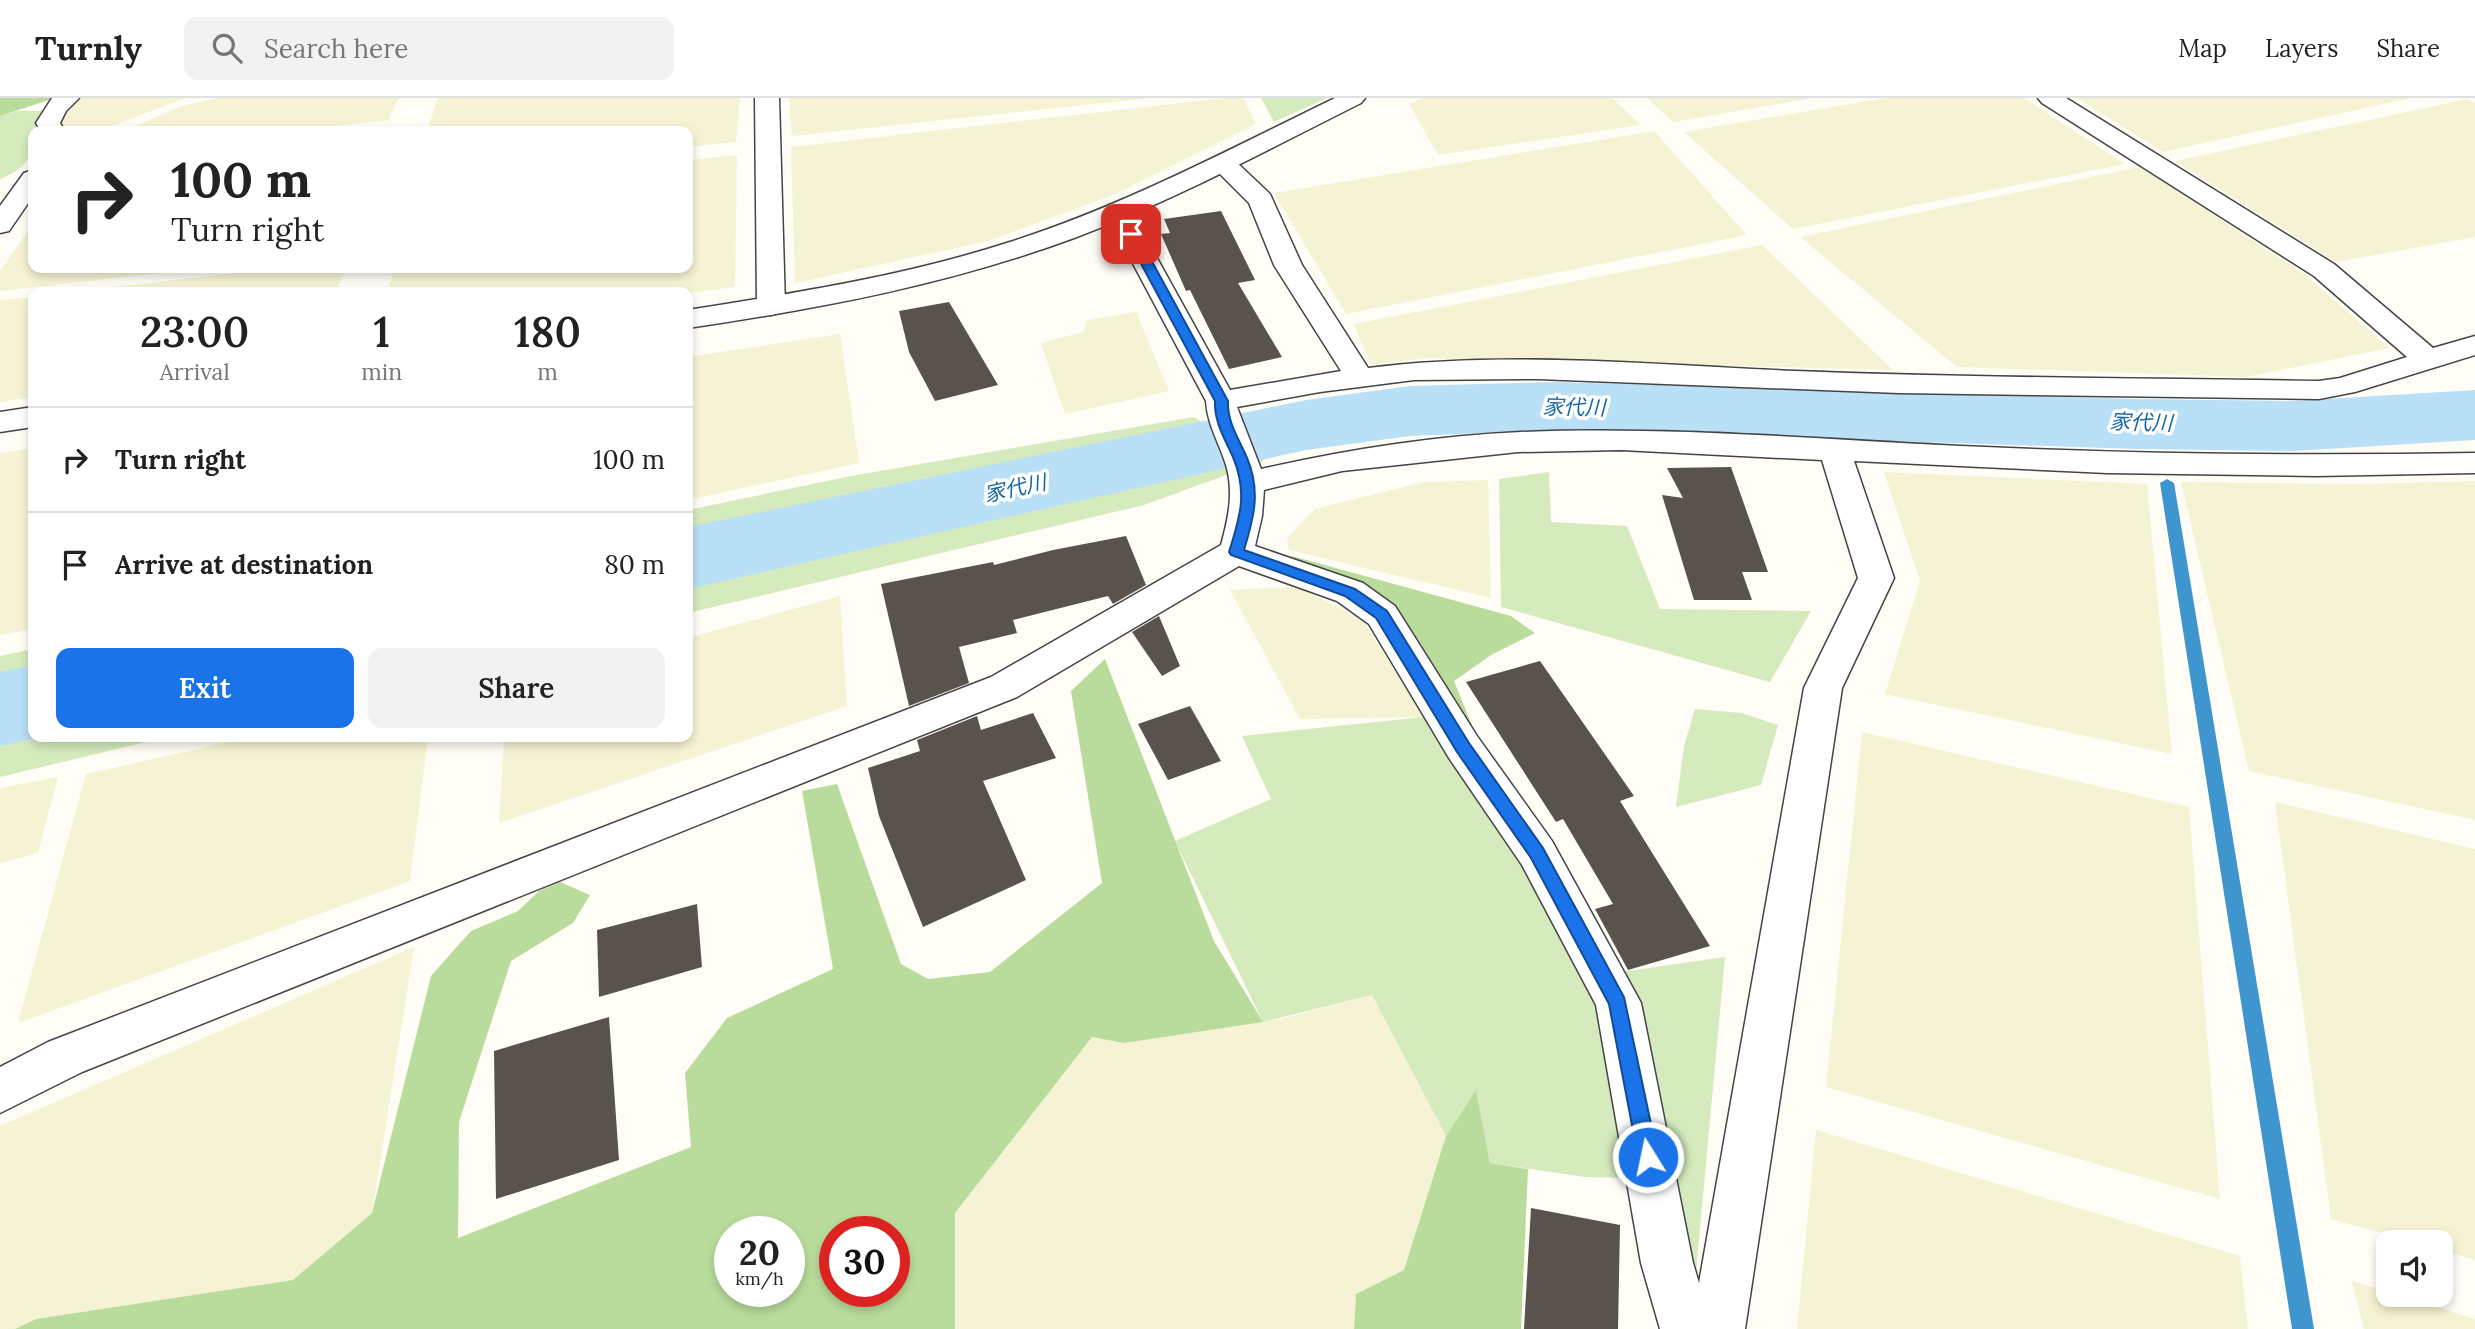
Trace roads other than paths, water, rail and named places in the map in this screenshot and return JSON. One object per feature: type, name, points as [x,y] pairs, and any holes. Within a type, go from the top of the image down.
[{"type":"street","points":[[50,126],[48,123],[56,107],[67,98]]},
{"type":"street","points":[[767,98],[771,306]]},
{"type":"street","points":[[693,318],[912,279],[1063,233],[1223,163],[1353,98]]},
{"type":"street","points":[[2050,98],[2324,270],[2428,359]]},
{"type":"street","points":[[1223,163],[1261,200],[1288,265],[1360,378]]},
{"type":"street","points":[[0,225],[28,185]]},
{"type":"street","points":[[0,1091],[65,1057],[1004,687],[1236,552],[1249,510],[1245,471],[1221,408],[1118,211]]},
{"type":"street","points":[[1221,408],[1360,378],[1414,371],[1538,370],[1899,384],[2319,390],[2344,386],[2475,345]]},
{"type":"street","points":[[0,422],[28,418]]},
{"type":"street","points":[[1245,471],[1518,442],[1621,440],[2107,463],[2316,466],[2475,463]]},
{"type":"street","points":[[1718,1329],[1824,688],[1876,579],[1835,451]]},
{"type":"street","points":[[1236,552],[1350,592],[1382,615],[1463,747],[1537,853],[1618,1003],[1667,1263],[1687,1329]]},
{"type":"waterway","name":"家代川","points":[[693,557],[1306,425],[1410,411],[1555,406],[2136,424],[2293,426],[2475,415]]},
{"type":"waterway","points":[[2136,424],[2151,446]]},
{"type":"waterway","points":[[2167,483],[2303,1329]]},
{"type":"waterway","name":"家代川","points":[[0,709],[28,703]]}]
